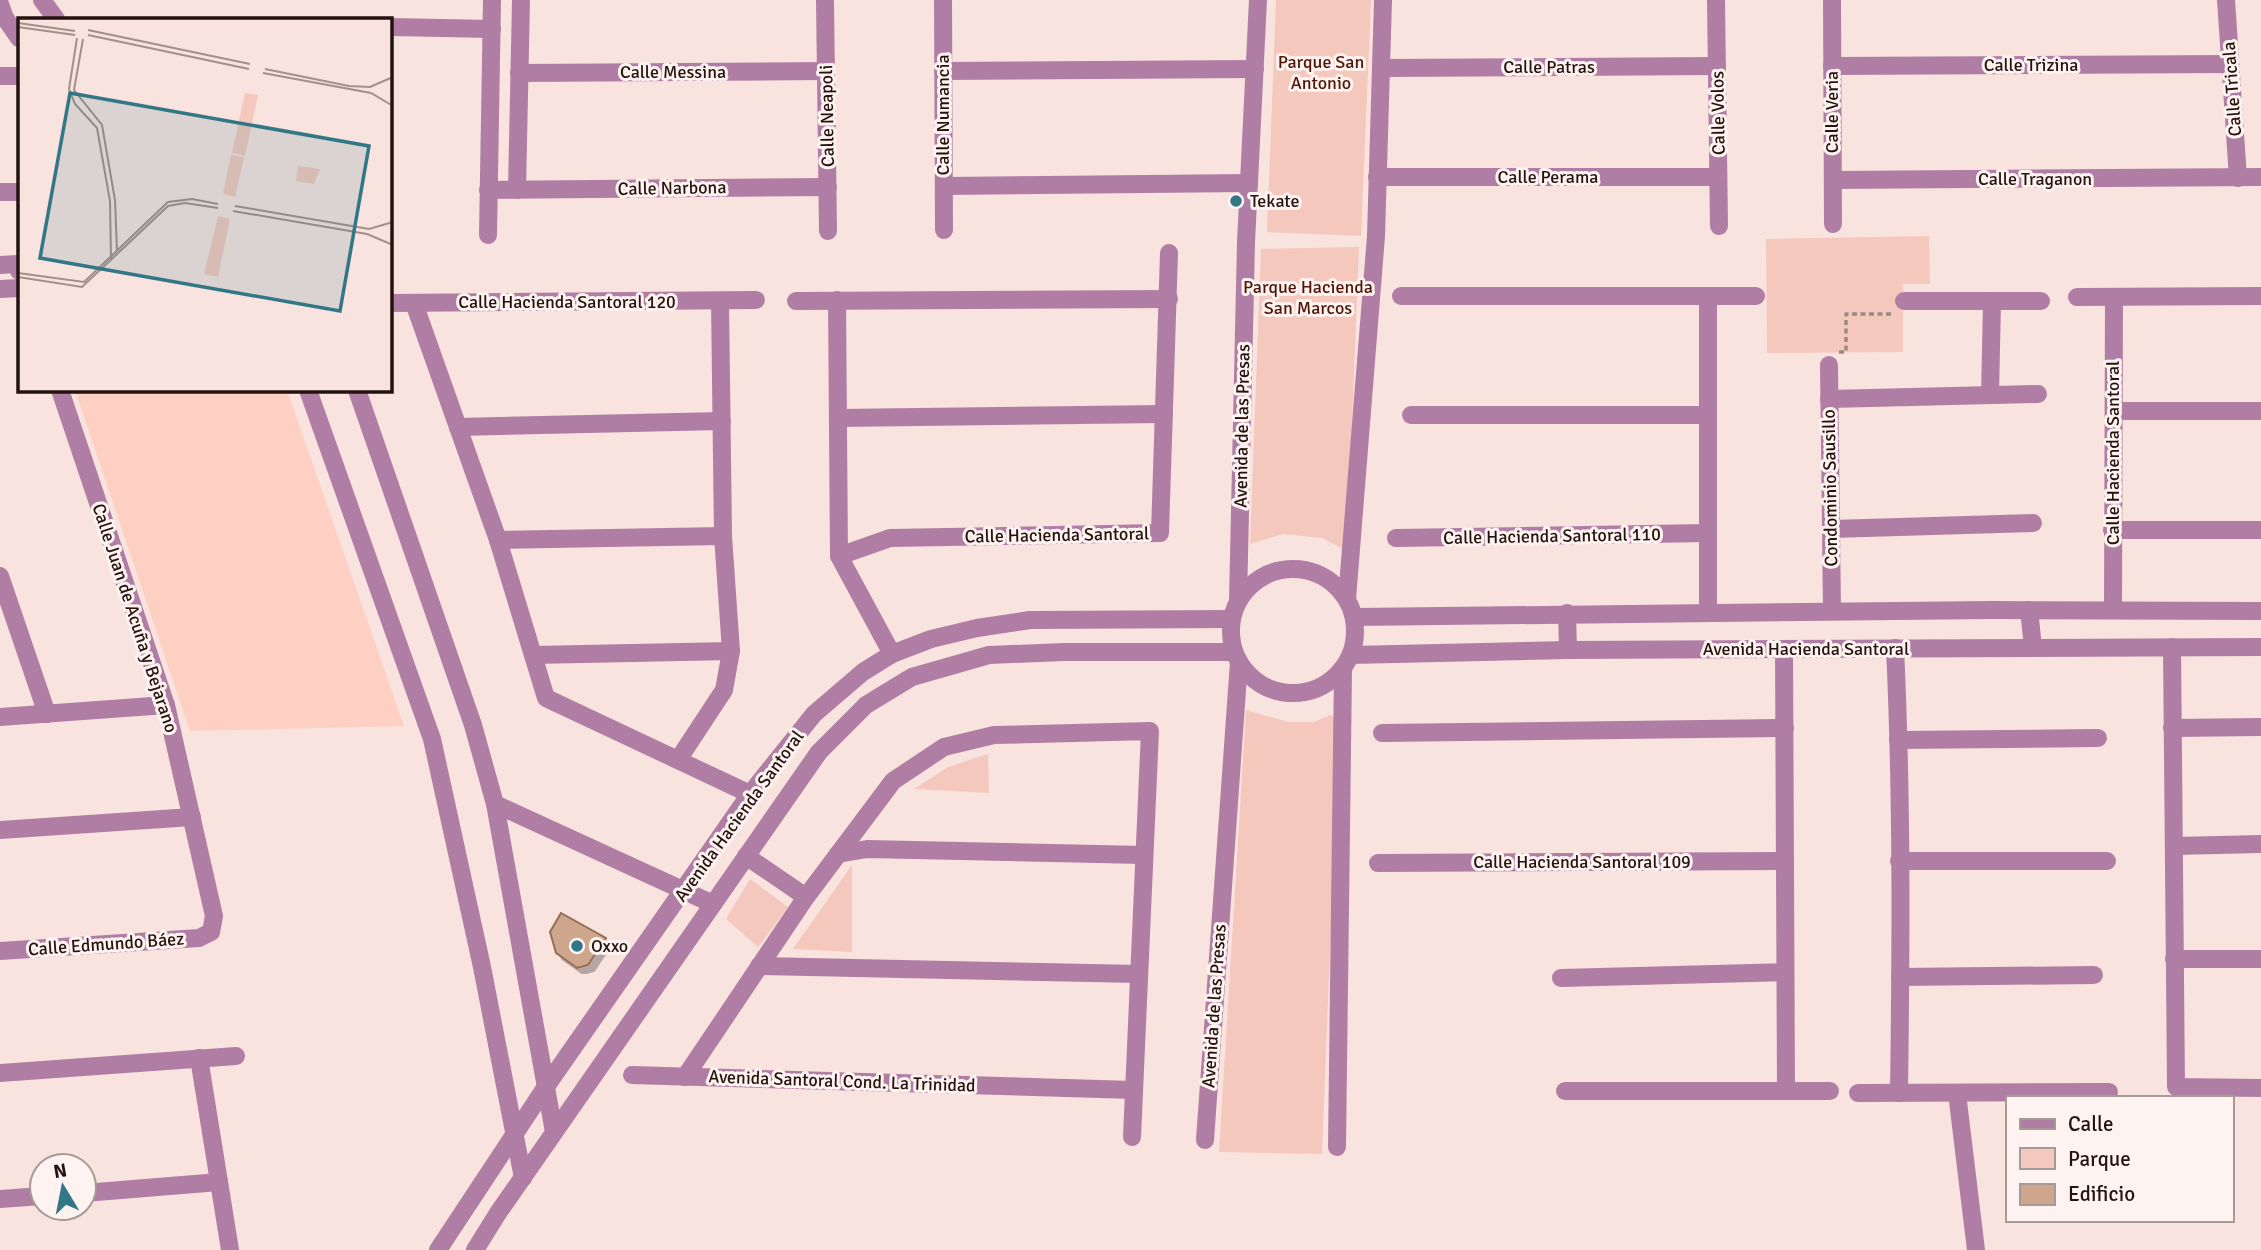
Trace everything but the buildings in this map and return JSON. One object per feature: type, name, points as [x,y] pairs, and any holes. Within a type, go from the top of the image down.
[{"type":"street","points":[[43,0],[55,18]]},
{"type":"street","points":[[488,235],[492,0]]},
{"type":"street","points":[[517,190],[521,0]]},
{"type":"street","name":"Calle Neapoli","points":[[825,0],[828,231]]},
{"type":"street","name":"Calle Numancia","points":[[943,0],[944,230]]},
{"type":"street","name":"Avenida de las Presas","points":[[1238,601],[1249,183],[1258,0]]},
{"type":"street","points":[[1347,599],[1376,236],[1383,0]]},
{"type":"street","name":"Calle Volos","points":[[1716,0],[1719,226]]},
{"type":"street","name":"Calle Veria","points":[[1832,0],[1833,224]]},
{"type":"street","name":"Calle Tricala","points":[[2226,0],[2238,178]]},
{"type":"street","points":[[0,4],[5,18],[18,37]]},
{"type":"street","points":[[392,27],[492,29]]},
{"type":"street","name":"Calle Trizina","points":[[1832,66],[2230,64]]},
{"type":"street","name":"Calle Patras","points":[[1381,68],[1717,66]]},
{"type":"street","points":[[943,71],[1255,69]]},
{"type":"street","name":"Calle Messina","points":[[519,73],[826,71]]},
{"type":"street","points":[[0,76],[18,76]]},
{"type":"street","name":"Calle Perama","points":[[1377,177],[1718,177]]},
{"type":"street","name":"Calle Traganon","points":[[1833,180],[2261,177]]},
{"type":"street","points":[[944,186],[1249,183]]},
{"type":"street","name":"Calle Narbona","points":[[488,190],[828,187]]},
{"type":"street","points":[[0,192],[18,192]]},
{"type":"street","name":"Calle Hacienda Santoral","points":[[839,556],[890,538],[1160,533],[1170,253]]},
{"type":"street","points":[[0,289],[18,288]]},
{"type":"street","points":[[1401,296],[1756,296]]},
{"type":"street","points":[[1708,296],[1708,612]]},
{"type":"street","points":[[2077,297],[2261,296]]},
{"type":"street","name":"Calle Hacienda Santoral","points":[[2113,610],[2114,297]]},
{"type":"street","points":[[796,301],[1169,299]]},
{"type":"street","points":[[678,760],[724,690],[731,651],[723,536],[720,300]]},
{"type":"street","name":"Calle Hacienda Santoral 120","points":[[392,303],[756,300]]},
{"type":"street","points":[[837,300],[839,556],[892,653]]},
{"type":"street","points":[[1904,301],[2041,301]]},
{"type":"street","points":[[1990,395],[1993,301]]},
{"type":"street","points":[[414,303],[499,540],[546,698],[750,794]]},
{"type":"street","name":"Condominio Sausillo","points":[[1829,365],[1832,611]]},
{"type":"street","name":"Calle Juan de Acuña y Bejarano","points":[[61,392],[166,705],[214,916],[211,932]]},
{"type":"street","points":[[309,392],[432,739],[482,967],[523,1178]]},
{"type":"street","points":[[358,392],[473,725],[495,804],[554,1132]]},
{"type":"street","points":[[1829,399],[2038,394]]},
{"type":"street","points":[[2114,411],[2261,411]]},
{"type":"street","points":[[838,418],[1164,414]]},
{"type":"street","points":[[1411,415],[1708,415]]},
{"type":"street","points":[[458,427],[722,421]]},
{"type":"street","points":[[1832,528],[2033,523]]},
{"type":"street","points":[[2112,530],[2261,530]]},
{"type":"street","name":"Calle Hacienda Santoral 110","points":[[1396,538],[1708,533]]},
{"type":"street","points":[[499,540],[723,536]]},
{"type":"street","points":[[1337,1147],[1347,662],[1356,630],[1354,617],[1347,599],[1333,582],[1314,572],[1292,568],[1271,572],[1252,584],[1238,601],[1231,619],[1231,636],[1236,657],[1255,681],[1277,691],[1301,693],[1324,685],[1347,662]]},
{"type":"street","points":[[0,576],[47,714]]},
{"type":"street","points":[[2029,610],[2033,647]]},
{"type":"street","name":"Avenida Hacienda Santoral","points":[[1354,617],[1832,611],[2261,611]]},
{"type":"street","points":[[1567,613],[1568,650]]},
{"type":"street","name":"Avenida Hacienda Santoral","points":[[438,1250],[545,1088],[750,794],[814,714],[863,672],[892,653],[931,639],[977,628],[1030,620],[1231,619]]},
{"type":"street","name":"Avenida Hacienda Santoral","points":[[1347,662],[1568,650],[2261,646]]},
{"type":"street","points":[[2172,647],[2176,1087],[2261,1088]]},
{"type":"street","points":[[1895,648],[1898,740],[1899,1093]]},
{"type":"street","points":[[1784,649],[1786,1090]]},
{"type":"street","points":[[533,655],[731,651]]},
{"type":"street","name":"Avenida Hacienda Santoral","points":[[474,1250],[819,752],[866,705],[912,677],[989,655],[1064,652],[1236,657]]},
{"type":"street","name":"Avenida de las Presas","points":[[1205,1140],[1236,657]]},
{"type":"street","points":[[0,717],[166,705]]},
{"type":"street","points":[[2172,728],[2261,727]]},
{"type":"street","points":[[1382,733],[1785,728]]},
{"type":"street","name":"Avenida Santoral Cond. La Trinidad","points":[[685,1077],[806,897],[892,781],[944,747],[994,735],[1150,731],[1132,1137]]},
{"type":"street","points":[[1898,740],[2098,738]]},
{"type":"street","points":[[495,804],[713,904]]},
{"type":"street","points":[[0,830],[191,817]]},
{"type":"street","points":[[2174,846],[2261,844]]},
{"type":"street","points":[[838,854],[867,849],[1144,855]]},
{"type":"street","points":[[746,856],[806,897]]},
{"type":"street","name":"Calle Hacienda Santoral 109","points":[[1378,863],[1785,861]]},
{"type":"street","points":[[1899,861],[2108,861]]},
{"type":"street","name":"Calle Edmundo Báez","points":[[0,951],[199,938],[211,932]]},
{"type":"street","points":[[2175,959],[2261,959]]},
{"type":"street","points":[[759,966],[1139,974]]},
{"type":"street","points":[[1561,978],[1786,972]]},
{"type":"street","points":[[1900,977],[2094,975]]},
{"type":"street","points":[[0,1073],[236,1056]]},
{"type":"street","points":[[199,1058],[230,1250]]},
{"type":"street","points":[[632,1075],[685,1077]]},
{"type":"street","name":"Avenida Santoral Cond. La Trinidad","points":[[685,1077],[1133,1090]]},
{"type":"street","points":[[1566,1091],[1830,1091]]},
{"type":"street","points":[[1858,1093],[2109,1092]]},
{"type":"street","points":[[1957,1093],[1976,1250]]},
{"type":"street","points":[[98,1192],[219,1182]]},
{"type":"street","points":[[0,1199],[28,1197]]},
{"type":"path","points":[[1829,365],[1829,352],[1846,352],[1846,314],[1903,314],[1904,301]]},
{"type":"shaded area","points":[[76,392],[288,392],[404,726],[190,731]]},
{"type":"green space","name":"Parque San Antonio","points":[[1276,0],[1371,0],[1361,236],[1267,232]]},
{"type":"green space","points":[[1929,236],[1930,284],[1903,284],[1903,352],[1767,353],[1766,239]]},
{"type":"green space","name":"Parque Hacienda San Marcos","points":[[1359,247],[1347,551],[1322,538],[1283,534],[1250,544],[1261,249]]},
{"type":"green space","points":[[1246,710],[1288,722],[1314,722],[1330,715],[1339,719],[1322,1154],[1219,1152]]},
{"type":"green space","points":[[988,754],[989,793],[914,789],[948,767]]},
{"type":"green space","points":[[852,865],[852,952],[793,949]]},
{"type":"green space","points":[[750,879],[788,907],[758,947],[726,919]]},
{"type":"place","name":"Tekate","points":[[1236,201]]},
{"type":"place","name":"Oxxo","points":[[577,946]]}]
